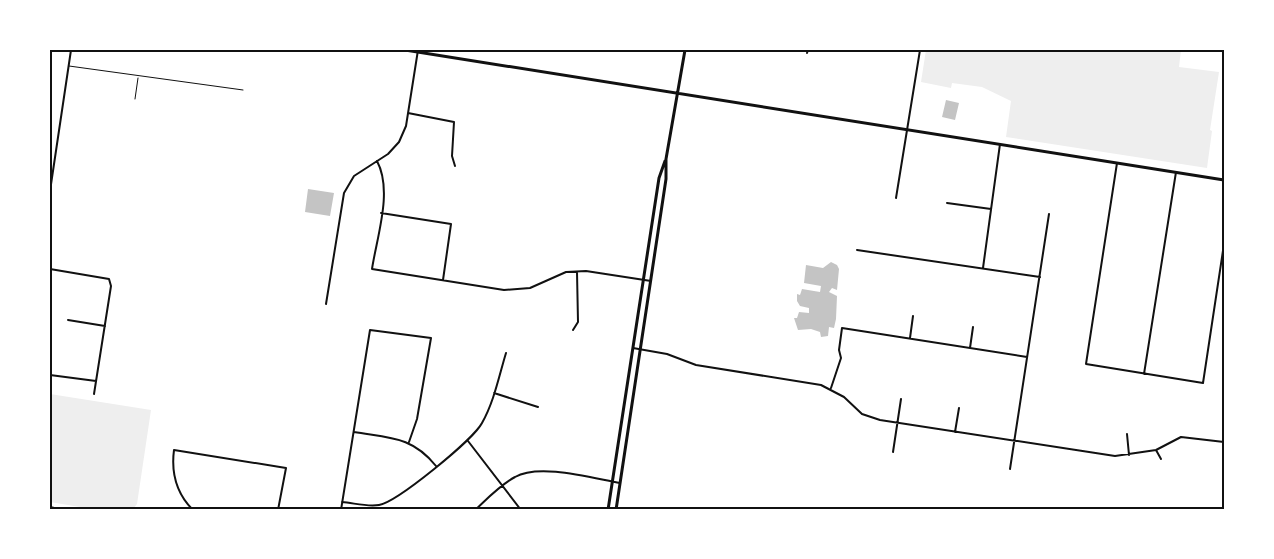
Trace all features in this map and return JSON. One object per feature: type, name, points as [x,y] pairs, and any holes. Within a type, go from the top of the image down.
[{"type":"main road","points":[[405,50],[418,50],[1224,180]]},
{"type":"main road","points":[[616,510],[666,178],[666,159],[684,50]]},
{"type":"main road","points":[[608,510],[659,178],[666,159]]},
{"type":"street","points":[[50,191],[71,50]]},
{"type":"street","points":[[326,304],[344,194],[354,176],[377,161],[399,142],[408,113],[418,50]]},
{"type":"street","points":[[896,198],[921,50]]},
{"type":"street","points":[[408,113],[454,122],[452,156],[455,166]]},
{"type":"street","points":[[982,268],[1000,144]]},
{"type":"street","points":[[377,161],[385,186],[372,269],[517,290],[530,288],[566,272],[651,281]]},
{"type":"street","points":[[1117,163],[1086,364],[1203,383],[1224,244]]},
{"type":"street","points":[[1144,374],[1176,172]]},
{"type":"street","points":[[947,203],[991,209]]},
{"type":"street","points":[[381,213],[451,225],[443,280]]},
{"type":"street","points":[[1010,469],[1049,214]]},
{"type":"street","points":[[857,250],[1040,277]]},
{"type":"street","points":[[50,269],[109,279],[111,286],[94,394]]},
{"type":"street","points":[[573,330],[578,322],[578,272]]},
{"type":"street","points":[[910,338],[914,316]]},
{"type":"street","points":[[69,320],[105,326]]},
{"type":"street","points":[[970,348],[973,327]]},
{"type":"street","points":[[831,388],[841,357],[839,350],[843,328],[1027,357]]},
{"type":"street","points":[[341,510],[370,330],[431,338],[417,419],[409,442]]},
{"type":"street","points":[[633,348],[667,354],[696,365],[831,388],[862,414],[898,423],[1115,456],[1156,450],[1180,437],[1224,442]]},
{"type":"street","points":[[342,502],[370,506],[387,503],[403,494],[467,440],[482,424],[506,353]]},
{"type":"street","points":[[50,375],[96,381]]},
{"type":"street","points":[[494,393],[538,407]]},
{"type":"street","points":[[893,452],[901,399]]},
{"type":"street","points":[[955,432],[959,408]]},
{"type":"street","points":[[354,432],[409,442],[420,448],[436,466]]},
{"type":"street","points":[[1127,434],[1129,455]]},
{"type":"street","points":[[467,440],[504,485],[521,510]]},
{"type":"street","points":[[193,510],[178,491],[173,469],[174,450],[286,468],[278,510]]},
{"type":"street","points":[[1156,450],[1161,459]]},
{"type":"street","points":[[475,510],[515,477],[542,471],[620,483]]},
{"type":"street","points":[[50,507],[63,510]]},
{"type":"lane","points":[[69,66],[243,90]]},
{"type":"lane","points":[[135,99],[138,76]]},
{"type":"shaded area","points":[[926,50],[1181,50],[1179,67],[1219,72],[1207,168],[1006,137],[1011,101],[982,87],[952,83],[951,88],[921,82]]},
{"type":"shaded area","points":[[50,394],[151,410],[137,504],[133,509],[92,509],[50,502]]},
{"type":"building","points":[[946,100],[959,103],[955,120],[942,117]]},
{"type":"building","points":[[308,189],[334,193],[330,216],[305,212]]},
{"type":"building","points":[[831,262],[839,269],[837,290],[832,288],[829,292],[837,296],[836,319],[834,328],[829,327],[828,336],[821,337],[820,332],[811,329],[798,330],[794,318],[797,318],[799,312],[809,313],[809,308],[800,306],[797,294],[800,295],[802,289],[820,292],[821,286],[804,283],[806,265],[823,268]]}]
